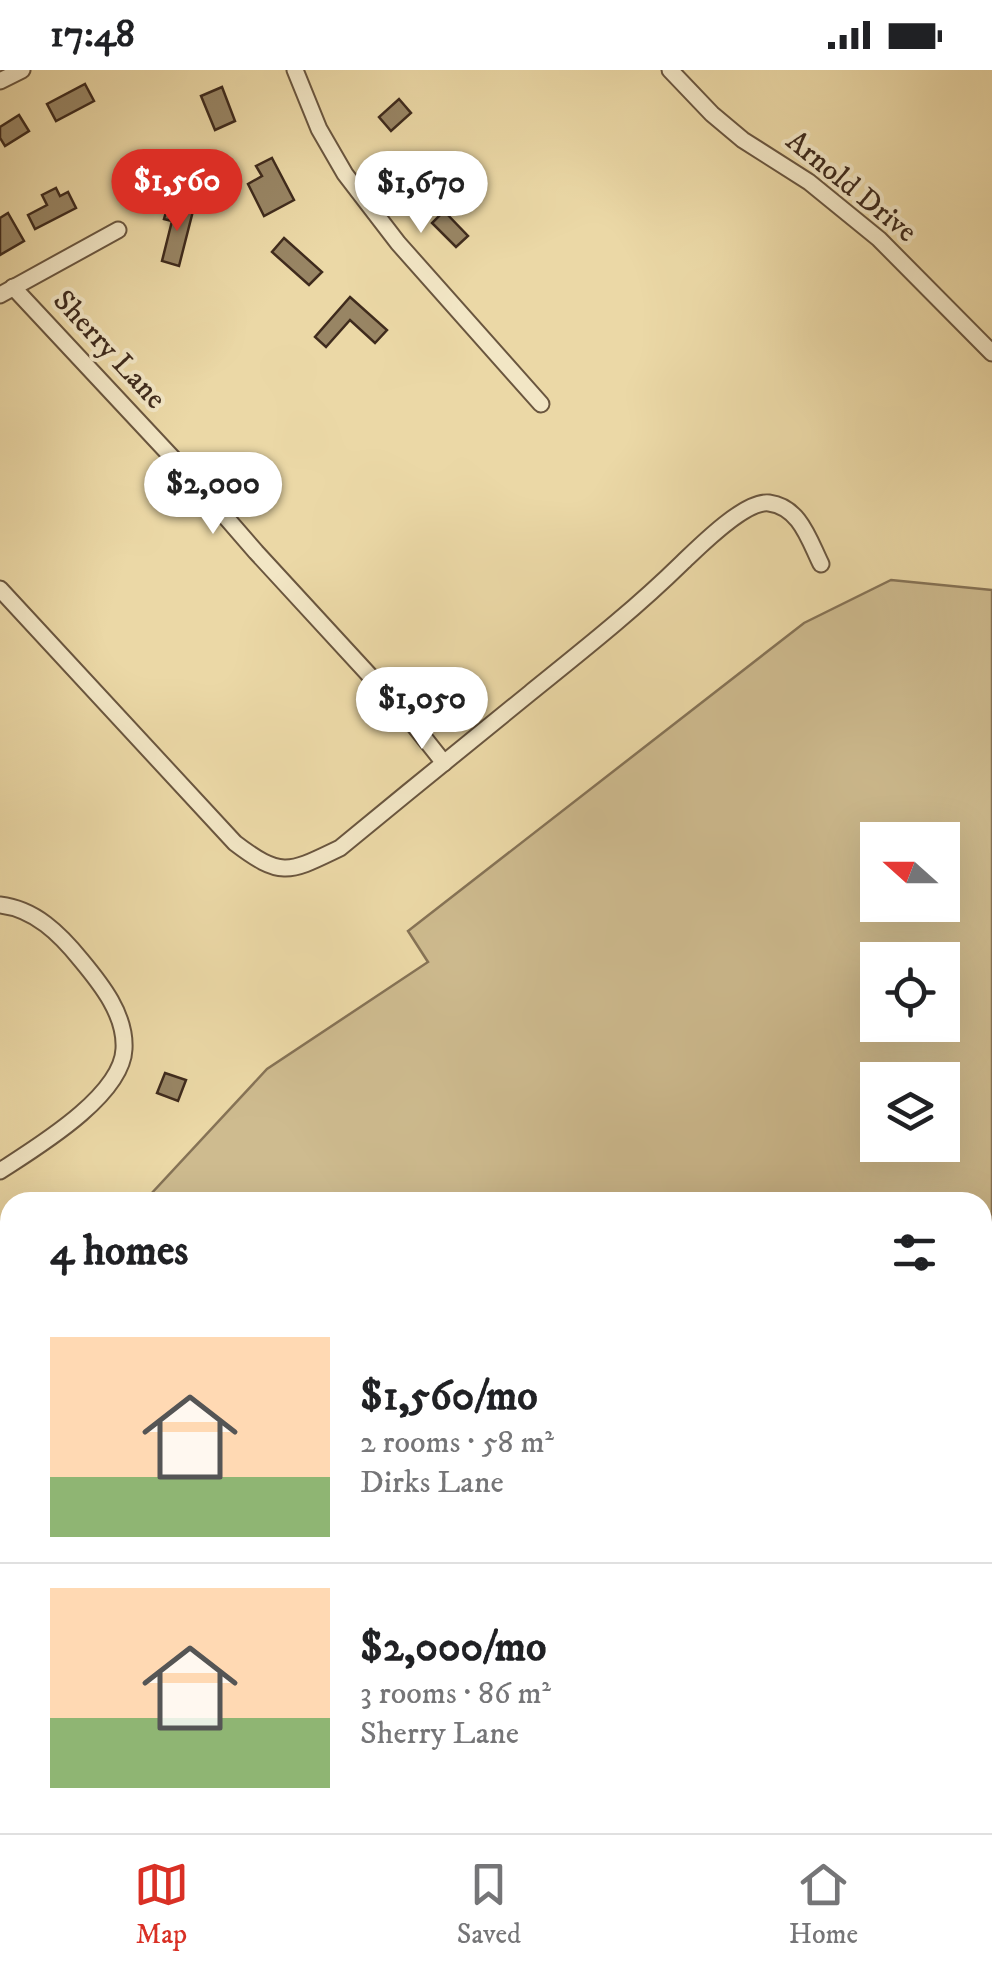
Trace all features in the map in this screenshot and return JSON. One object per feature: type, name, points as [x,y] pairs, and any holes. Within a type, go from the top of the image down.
[{"type":"street","points":[[0,81],[22,70]]},
{"type":"street","points":[[296,70],[319,129],[345,174],[398,243],[540,404]]},
{"type":"street","name":"Arnold Drive","points":[[670,70],[743,140],[808,182],[879,239],[992,353]]},
{"type":"street","points":[[6,291],[118,230]]},
{"type":"street","name":"Sherry Lane","points":[[6,291],[196,484],[406,714],[444,763]]},
{"type":"street","points":[[0,589],[235,843],[259,861],[286,870],[340,848],[643,602],[700,546],[743,512],[769,503],[794,514],[821,564]]},
{"type":"street","points":[[0,905],[18,908],[40,919],[79,958],[106,991],[123,1034],[125,1051],[117,1074],[105,1090],[7,1167]]},
{"type":"shaded area","points":[[891,580],[992,590],[992,1192],[153,1192],[267,1069],[428,962],[408,931],[804,623]]},
{"type":"building","points":[[85,84],[94,101],[56,121],[47,104]]},
{"type":"building","points":[[222,87],[235,121],[215,130],[201,96]]},
{"type":"building","points":[[399,99],[411,113],[391,131],[379,117]]},
{"type":"building","points":[[19,115],[29,131],[5,146],[0,127]]},
{"type":"building","points":[[272,158],[294,200],[264,216],[248,184],[262,176],[256,166]]},
{"type":"building","points":[[422,165],[438,188],[419,201],[402,179]]},
{"type":"building","points":[[56,188],[60,196],[68,192],[76,208],[35,229],[28,215],[47,205],[42,195]]},
{"type":"building","points":[[168,205],[193,211],[179,266],[162,261],[172,221],[164,219]]},
{"type":"building","points":[[444,211],[468,236],[456,247],[432,223]]},
{"type":"building","points":[[8,213],[24,241],[0,255],[0,218]]},
{"type":"building","points":[[284,238],[322,272],[309,285],[272,252]]},
{"type":"building","points":[[350,297],[387,330],[375,343],[350,320],[326,347],[315,337]]},
{"type":"building","points":[[165,1073],[186,1080],[178,1101],[157,1093]]}]
